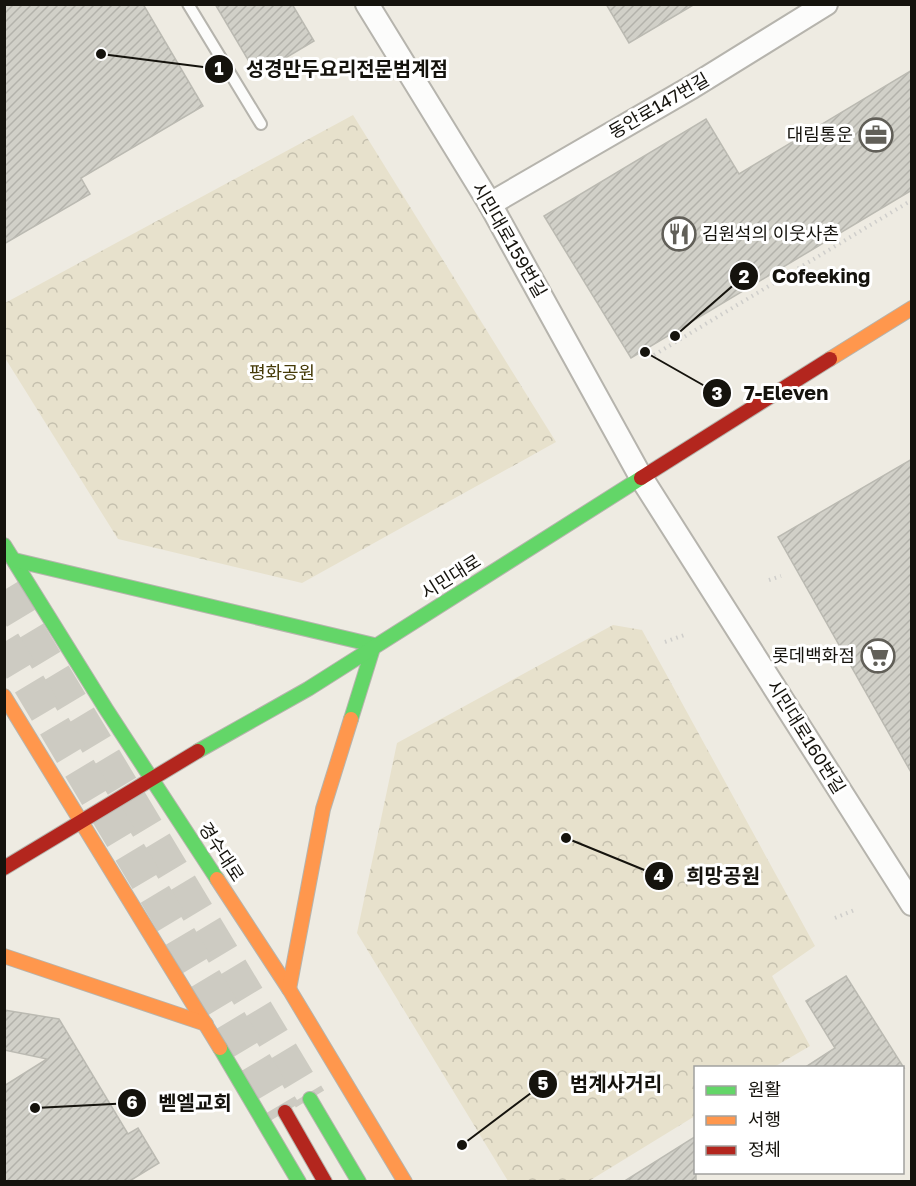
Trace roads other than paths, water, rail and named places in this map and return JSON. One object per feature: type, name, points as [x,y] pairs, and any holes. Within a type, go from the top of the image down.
[{"type":"main road","name":"시민대로","points":[[4,868],[244,723],[308,689],[374,645],[912,308]]},
{"type":"main road","name":"경수대로","points":[[4,545],[152,779],[289,988],[405,1182]]},
{"type":"main road","points":[[14,560],[374,645],[323,809],[289,988]]},
{"type":"main road","points":[[4,696],[206,1024],[299,1182]]},
{"type":"main road","points":[[4,956],[206,1024]]},
{"type":"main road","points":[[310,1099],[360,1182]]},
{"type":"main road","points":[[285,1112],[325,1182]]},
{"type":"street","name":"시민대로159번길","points":[[367,4],[490,204],[642,479]]},
{"type":"street","name":"동안로147번길","points":[[490,204],[692,87],[826,4]]},
{"type":"street","name":"시민대로160번길","points":[[642,479],[912,904]]},
{"type":"lane","points":[[188,4],[261,124]]},
{"type":"tunnel","points":[[4,590],[310,1099]]},
{"type":"tunnel","points":[[4,642],[285,1112]]},
{"type":"place","name":"성경만두요리전문범계점","points":[[101,54]]},
{"type":"place","name":"대림통운","points":[[876,135]]},
{"type":"place","name":"김원석의 이웃사촌","points":[[679,234]]},
{"type":"place","name":"Cofeeking","points":[[675,336]]},
{"type":"place","name":"7-Eleven","points":[[645,352]]},
{"type":"place","name":"롯데백화점","points":[[878,656]]},
{"type":"place","name":"희망공원","points":[[566,838]]},
{"type":"place","name":"벧엘교회","points":[[35,1108]]},
{"type":"place","name":"범계사거리","points":[[462,1145]]},
{"type":"park label","name":"평화공원","points":[[282,373]]}]
